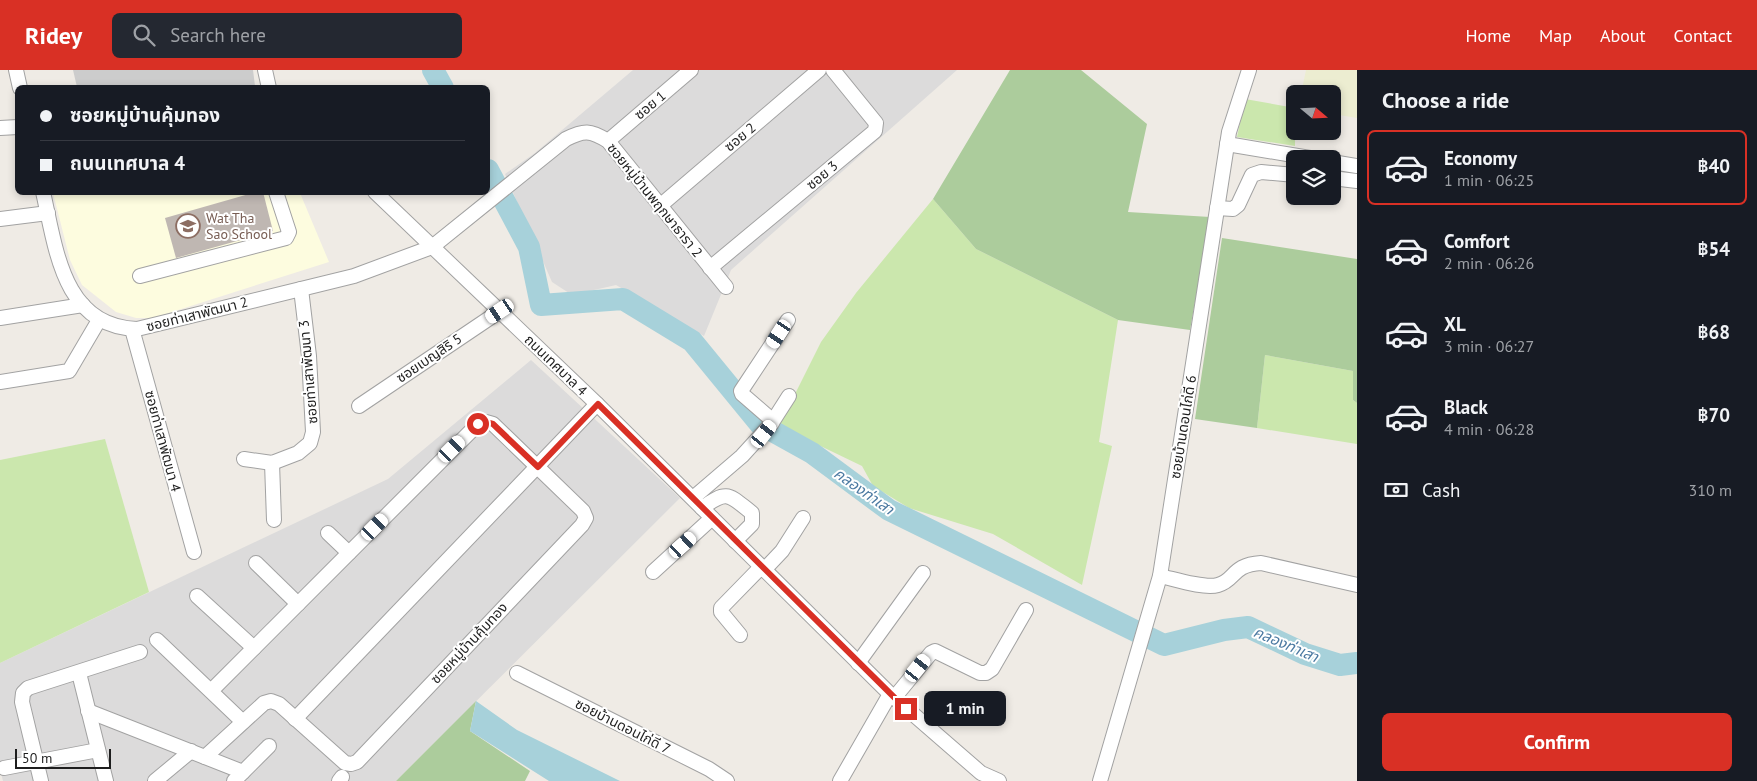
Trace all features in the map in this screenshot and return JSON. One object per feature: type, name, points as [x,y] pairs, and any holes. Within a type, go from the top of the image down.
[{"type":"street","points":[[16,70],[19,85]]},
{"type":"street","points":[[265,70],[266,85]]},
{"type":"street","name":"ซอย 1","points":[[608,141],[692,70]]},
{"type":"street","name":"ซอย 2","points":[[661,205],[819,70]]},
{"type":"street","name":"ซอย 3","points":[[710,268],[875,131],[876,123],[833,70]]},
{"type":"street","name":"ซอยบ้านดอนไก่ดี 6","points":[[1100,781],[1160,576],[1227,144],[1248,70]]},
{"type":"street","points":[[0,128],[15,127]]},
{"type":"street","name":"ซอยหมู่บ้านพฤกษาธารา 2","points":[[432,247],[566,139],[581,132],[595,133],[608,141],[726,287]]},
{"type":"street","points":[[1227,144],[1286,154]]},
{"type":"street","points":[[1341,163],[1357,166]]},
{"type":"street","points":[[1217,208],[1233,209],[1238,205],[1252,174],[1261,172],[1286,174]]},
{"type":"street","points":[[1341,179],[1357,181]]},
{"type":"street","name":"ซอยท่าเสาพัฒนา 2","points":[[44,195],[57,254],[67,281],[83,305],[99,320],[119,328],[132,329],[162,324],[374,270],[432,247]]},
{"type":"street","points":[[140,276],[286,238],[289,232],[277,195]]},
{"type":"street","name":"ถนนเทศบาล 4","points":[[379,195],[598,404],[892,696],[981,773],[999,781]]},
{"type":"street","points":[[0,218],[48,213]]},
{"type":"street","name":"ซอยท่าเสาพัฒนา 3","points":[[244,459],[272,463],[298,453],[310,443],[313,432],[308,356],[300,288]]},
{"type":"street","points":[[0,318],[83,305]]},
{"type":"street","name":"ซอยเบญสิริ 5","points":[[359,406],[500,311]]},
{"type":"street","points":[[0,382],[69,371],[99,320]]},
{"type":"street","points":[[772,423],[741,391],[788,320]]},
{"type":"street","name":"ซอยท่าเสาพัฒนา 4","points":[[132,329],[194,552]]},
{"type":"street","points":[[653,572],[702,508],[772,423],[789,396]]},
{"type":"street","points":[[295,719],[598,404]]},
{"type":"street","name":"ซอยหมู่บ้านคุ้มทอง","points":[[205,757],[264,703],[271,701],[279,704],[345,763],[357,762],[586,518],[583,511],[493,424],[486,422],[478,424],[212,690]]},
{"type":"street","points":[[272,463],[274,520]]},
{"type":"street","points":[[702,508],[716,497],[725,494],[731,496],[752,513],[752,524],[735,541]]},
{"type":"street","points":[[740,635],[720,612],[721,608],[782,551],[803,518]]},
{"type":"street","points":[[328,533],[349,553]]},
{"type":"street","points":[[256,563],[298,604]]},
{"type":"street","points":[[1160,576],[1209,586],[1219,585],[1238,568],[1248,564],[1261,563],[1357,585]]},
{"type":"street","points":[[858,663],[923,573]]},
{"type":"street","points":[[197,596],[254,648]]},
{"type":"street","points":[[840,781],[892,696],[931,653],[936,651],[980,673],[986,673],[992,669],[1026,610]]},
{"type":"street","points":[[157,640],[212,690],[243,722]]},
{"type":"street","points":[[41,781],[22,702],[23,693],[28,688],[140,652]]},
{"type":"street","points":[[79,673],[106,781]]},
{"type":"street","name":"ซอยบ้านดอนไก่ดี 7","points":[[517,673],[728,781]]},
{"type":"street","points":[[88,710],[205,757],[239,776],[269,746]]},
{"type":"street","points":[[4,768],[98,750]]},
{"type":"street","points":[[155,781],[191,751]]},
{"type":"shaded area","points":[[73,70],[253,70],[255,85],[77,85]]},
{"type":"shaded area","points":[[633,70],[957,70],[731,270],[704,336],[616,285],[572,295],[552,282],[505,174],[535,153]]},
{"type":"shaded area","points":[[1306,70],[1357,70],[1357,118],[1341,115],[1341,85],[1303,85]]},
{"type":"shaded area","name":"Wat Tha Sao School","points":[[54,195],[301,195],[329,262],[153,318],[136,318],[116,312],[82,285],[70,260]]},
{"type":"shaded area","points":[[531,360],[680,498],[396,781],[3,781],[0,769],[0,663],[388,479]]},
{"type":"green space","points":[[1010,70],[1081,70],[1147,124],[1128,212],[1210,217],[1190,330],[1118,320],[976,249],[933,199]]},
{"type":"green space","points":[[1245,99],[1286,106],[1286,140],[1295,140],[1295,146],[1237,137]]},
{"type":"green space","points":[[933,199],[976,249],[1118,320],[1099,442],[1112,446],[1082,585],[993,534],[909,508],[873,486],[862,466],[779,426],[821,342],[856,293]]},
{"type":"green space","points":[[1222,238],[1357,259],[1357,403],[1353,400],[1353,371],[1265,355],[1257,428],[1195,419]]},
{"type":"green space","points":[[1265,355],[1353,371],[1353,400],[1357,403],[1357,444],[1257,428]]},
{"type":"green space","points":[[105,439],[149,592],[0,663],[0,460]]},
{"type":"green space","points":[[476,701],[470,731],[530,771],[525,781],[396,781]]},
{"type":"water","points":[[476,701],[517,730],[620,781],[549,781],[470,731]]},
{"type":"building","points":[[246,195],[264,195],[273,231],[176,258],[165,218]]},
{"type":"waterway","name":"คลองท่าเสา","points":[[433,70],[441,85]]},
{"type":"waterway","name":"คลองท่าเสา","points":[[490,174],[529,247],[541,305],[623,299],[692,341],[760,424],[812,453],[889,510],[1164,645],[1224,630],[1248,627],[1305,654],[1340,665],[1357,663]]},
{"type":"place","name":"Wat Tha Sao School","points":[[188,226]]},
{"type":"route","points":[[478,424],[486,422],[493,424],[538,467],[598,404],[906,709]]}]
